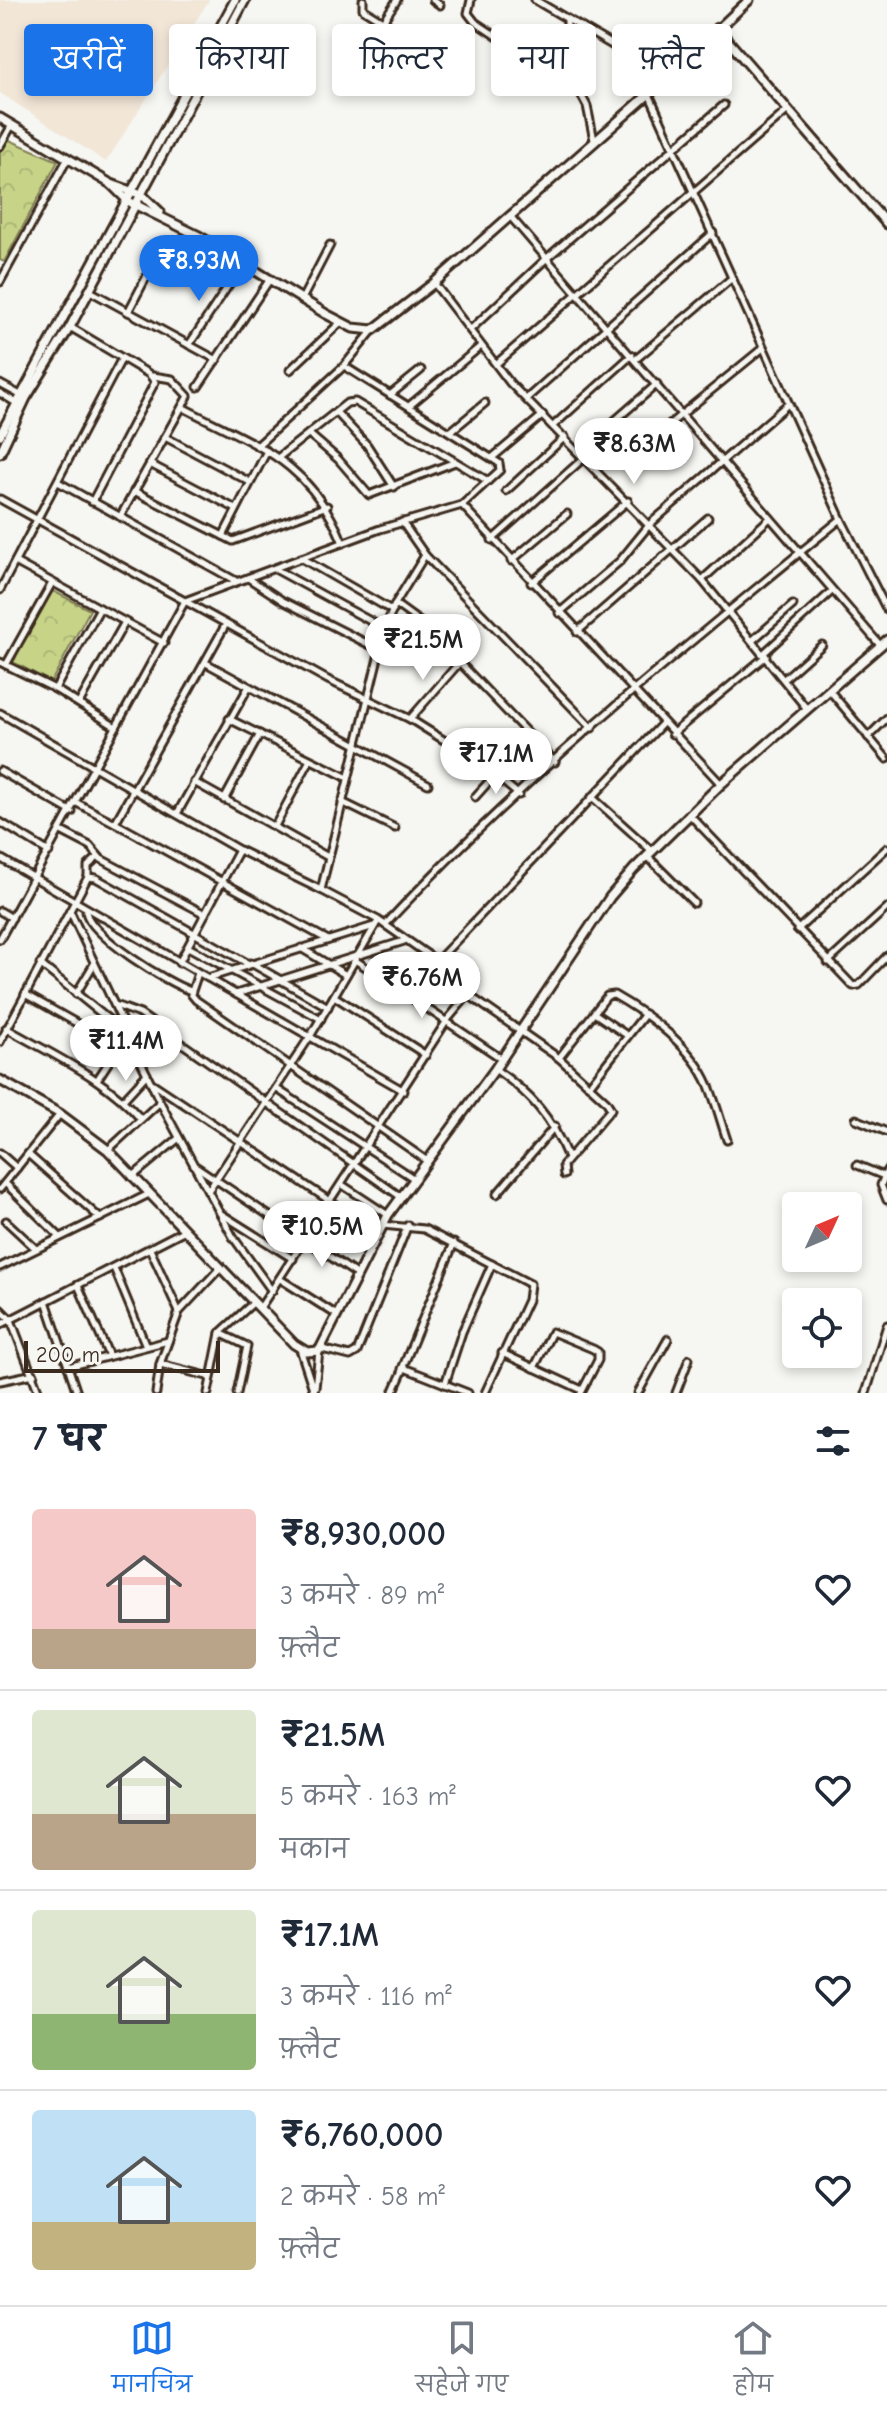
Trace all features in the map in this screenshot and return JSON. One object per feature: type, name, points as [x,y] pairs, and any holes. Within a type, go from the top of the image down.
[{"type":"street","points":[[0,453],[23,396],[235,0]]},
{"type":"street","points":[[23,396],[70,327],[245,0]]},
{"type":"street","points":[[363,0],[363,9],[388,24]]},
{"type":"street","points":[[383,21],[397,0]]},
{"type":"street","points":[[433,0],[440,5]]},
{"type":"street","points":[[471,0],[468,13],[475,22],[491,32]]},
{"type":"street","points":[[535,0],[612,45]]},
{"type":"street","points":[[722,24],[749,0]]},
{"type":"street","points":[[567,19],[567,24]]},
{"type":"street","points":[[732,45],[887,224]]},
{"type":"street","points":[[581,96],[594,140]]},
{"type":"street","points":[[257,446],[344,366],[373,330],[434,283],[647,96]]},
{"type":"street","points":[[650,96],[841,519],[887,610]]},
{"type":"street","points":[[470,330],[546,259],[724,105]]},
{"type":"street","points":[[496,365],[577,291],[788,110]]},
{"type":"street","points":[[0,118],[111,184],[142,195],[164,216]]},
{"type":"street","points":[[0,146],[12,125]]},
{"type":"street","points":[[0,282],[3,269],[68,158]]},
{"type":"street","points":[[111,184],[128,201],[164,216],[341,322],[373,330]]},
{"type":"street","points":[[314,1392],[320,1350],[382,1225],[426,1160],[502,1059],[610,897],[721,784],[884,642],[832,591],[723,460],[510,216]]},
{"type":"street","points":[[526,399],[713,233]]},
{"type":"street","points":[[302,299],[330,245]]},
{"type":"street","points":[[128,312],[149,272]]},
{"type":"street","points":[[189,345],[234,277]]},
{"type":"street","points":[[553,426],[732,278]]},
{"type":"street","points":[[198,387],[270,279]]},
{"type":"street","points":[[434,283],[496,365],[702,580],[808,710]]},
{"type":"street","points":[[90,291],[217,360]]},
{"type":"street","points":[[290,370],[341,322]]},
{"type":"street","points":[[70,327],[153,376],[172,379],[188,396],[120,517]]},
{"type":"street","points":[[409,406],[481,346]]},
{"type":"street","points":[[649,441],[763,348]]},
{"type":"street","points":[[0,590],[122,358]]},
{"type":"street","points":[[0,939],[185,601],[301,557],[462,505],[501,468],[492,458],[344,366]]},
{"type":"street","points":[[390,395],[421,370]]},
{"type":"street","points":[[92,502],[154,386],[153,376]]},
{"type":"street","points":[[0,384],[23,396]]},
{"type":"street","points":[[492,540],[657,384]]},
{"type":"street","points":[[0,393],[19,405]]},
{"type":"street","points":[[279,457],[336,412],[355,402],[488,481]]},
{"type":"street","points":[[450,432],[485,403]]},
{"type":"street","points":[[559,613],[620,561],[650,524],[788,404]]},
{"type":"street","points":[[0,435],[19,405]]},
{"type":"street","points":[[182,407],[279,457],[306,480],[327,506],[343,543]]},
{"type":"street","points":[[336,412],[367,445],[394,487]]},
{"type":"street","points":[[492,458],[543,415]]},
{"type":"street","points":[[309,434],[338,459],[365,493],[374,495],[456,461]]},
{"type":"street","points":[[165,437],[250,482]]},
{"type":"street","points":[[506,491],[565,437]]},
{"type":"street","points":[[223,536],[267,451]]},
{"type":"street","points":[[150,464],[236,509]]},
{"type":"street","points":[[58,482],[237,581]]},
{"type":"street","points":[[134,491],[223,536],[237,540],[327,506]]},
{"type":"street","points":[[0,499],[226,624],[410,719],[494,774],[519,795]]},
{"type":"street","points":[[531,583],[628,501]]},
{"type":"street","points":[[462,505],[531,583],[721,784]]},
{"type":"street","points":[[511,561],[567,514]]},
{"type":"street","points":[[577,632],[708,518]]},
{"type":"street","points":[[702,580],[770,518]]},
{"type":"street","points":[[385,925],[429,878],[631,690],[841,519]]},
{"type":"street","points":[[402,522],[425,555],[592,728]]},
{"type":"street","points":[[321,890],[385,629],[425,555]]},
{"type":"street","points":[[301,557],[424,625],[555,762]]},
{"type":"street","points":[[15,562],[164,643]]},
{"type":"street","points":[[274,568],[385,629]]},
{"type":"street","points":[[248,577],[283,601],[380,650]]},
{"type":"street","points":[[52,583],[3,664],[55,689],[116,727]]},
{"type":"street","points":[[672,734],[832,591]]},
{"type":"street","points":[[753,640],[793,605]]},
{"type":"street","points":[[55,689],[100,608]]},
{"type":"street","points":[[79,703],[125,622]]},
{"type":"street","points":[[115,823],[226,624]]},
{"type":"street","points":[[784,679],[822,645]]},
{"type":"street","points":[[206,663],[428,784]]},
{"type":"street","points":[[410,719],[459,663]]},
{"type":"street","points":[[178,812],[248,688]]},
{"type":"street","points":[[830,691],[887,759]]},
{"type":"street","points":[[0,713],[178,812],[239,850],[385,925],[467,982],[469,994],[559,1058],[611,1109],[568,1158],[562,1167],[564,1175]]},
{"type":"street","points":[[868,737],[887,718]]},
{"type":"street","points":[[229,719],[348,778]]},
{"type":"street","points":[[437,961],[662,723]]},
{"type":"street","points":[[224,800],[260,734]]},
{"type":"street","points":[[275,826],[310,760]]},
{"type":"street","points":[[0,771],[72,812]]},
{"type":"street","points":[[475,797],[494,774]]},
{"type":"street","points":[[194,782],[328,857]]},
{"type":"street","points":[[592,797],[650,853],[694,903]]},
{"type":"street","points":[[342,802],[395,828]]},
{"type":"street","points":[[77,803],[328,940]]},
{"type":"street","points":[[689,814],[797,930],[856,987],[886,961]]},
{"type":"street","points":[[0,822],[49,852]]},
{"type":"street","points":[[61,831],[90,846],[98,857],[205,914]]},
{"type":"street","points":[[797,930],[887,848]]},
{"type":"street","points":[[179,963],[239,850]]},
{"type":"street","points":[[0,1042],[88,877],[88,866],[98,857]]},
{"type":"street","points":[[0,858],[85,910],[311,1035],[404,1091]]},
{"type":"street","points":[[88,877],[328,1007]]},
{"type":"street","points":[[828,962],[887,908]]},
{"type":"street","points":[[69,910],[179,1138],[220,1213],[272,1291]]},
{"type":"street","points":[[85,910],[96,929],[171,984],[191,991],[196,1000],[290,1068],[426,1160]]},
{"type":"street","points":[[0,911],[12,918]]},
{"type":"street","points":[[208,978],[376,923]]},
{"type":"street","points":[[208,1191],[311,1035],[376,923]]},
{"type":"street","points":[[236,994],[355,959],[405,940]]},
{"type":"street","points":[[188,947],[321,1019]]},
{"type":"street","points":[[300,948],[346,975]]},
{"type":"street","points":[[355,959],[448,1019],[502,1059]]},
{"type":"street","points":[[76,994],[95,963]]},
{"type":"street","points":[[40,964],[129,1036]]},
{"type":"street","points":[[191,991],[198,973]]},
{"type":"street","points":[[25,994],[117,1046]]},
{"type":"street","points":[[208,1393],[220,1333],[272,1291],[448,1019],[469,994]]},
{"type":"street","points":[[559,1058],[610,995],[645,1014],[674,1040],[702,1073],[727,1140]]},
{"type":"street","points":[[334,996],[426,1055]]},
{"type":"street","points":[[115,1005],[140,1014],[266,1106],[401,1197]]},
{"type":"street","points":[[594,1013],[628,1036]]},
{"type":"street","points":[[589,1086],[645,1014]]},
{"type":"street","points":[[6,1028],[97,1080],[124,1099],[141,1119]]},
{"type":"street","points":[[97,1080],[117,1046],[129,1036]]},
{"type":"street","points":[[495,1069],[524,1091],[555,1126],[568,1158]]},
{"type":"street","points":[[124,1099],[147,1074]]},
{"type":"street","points":[[0,1080],[60,1114],[108,1150],[300,1349],[314,1392]]},
{"type":"street","points":[[151,1083],[378,1233]]},
{"type":"street","points":[[277,1089],[413,1178]]},
{"type":"street","points":[[108,1150],[160,1102]]},
{"type":"street","points":[[0,1189],[60,1114]]},
{"type":"street","points":[[856,1119],[887,1132]]},
{"type":"street","points":[[497,1194],[555,1126]]},
{"type":"street","points":[[132,1177],[179,1138]]},
{"type":"street","points":[[0,1153],[17,1168]]},
{"type":"street","points":[[28,1154],[100,1218]]},
{"type":"street","points":[[194,1165],[356,1274]]},
{"type":"street","points":[[857,1165],[886,1172],[882,1190],[887,1200]]},
{"type":"street","points":[[5,1183],[60,1237]]},
{"type":"street","points":[[341,1184],[388,1215]]},
{"type":"street","points":[[0,1267],[149,1194]]},
{"type":"street","points":[[220,1213],[293,1259]]},
{"type":"street","points":[[6,1221],[36,1249]]},
{"type":"street","points":[[317,1223],[368,1252]]},
{"type":"street","points":[[382,1225],[408,1225],[454,1243],[526,1279],[531,1286],[528,1300],[485,1393]]},
{"type":"street","points":[[300,1349],[350,1356],[357,1352],[408,1225]]},
{"type":"street","points":[[0,1325],[185,1230]]},
{"type":"street","points":[[393,1393],[454,1243]]},
{"type":"street","points":[[150,1249],[179,1312]]},
{"type":"street","points":[[445,1384],[462,1332],[492,1264]]},
{"type":"street","points":[[156,1393],[160,1364],[179,1312],[221,1267]]},
{"type":"street","points":[[114,1268],[146,1346]]},
{"type":"street","points":[[280,1279],[337,1315]]},
{"type":"street","points":[[78,1285],[109,1356]]},
{"type":"street","points":[[46,1301],[77,1393]]},
{"type":"street","points":[[0,1309],[11,1320],[39,1393]]},
{"type":"street","points":[[866,1393],[887,1325]]},
{"type":"street","points":[[220,1333],[247,1346],[237,1393]]},
{"type":"street","points":[[502,1353],[582,1392],[598,1360],[598,1352],[561,1333],[549,1335],[534,1368]]},
{"type":"street","points":[[638,1393],[668,1339]]},
{"type":"street","points":[[68,1367],[169,1341]]},
{"type":"street","points":[[676,1393],[689,1359]]},
{"type":"street","points":[[160,1364],[211,1377]]},
{"type":"street","points":[[402,1369],[468,1393]]},
{"type":"street","points":[[0,1381],[34,1374]]},
{"type":"shaded area","points":[[0,0],[209,0],[194,24],[169,24],[169,63],[153,88],[153,24],[24,24],[24,96],[148,96],[106,162],[0,93]]},
{"type":"green space","points":[[7,139],[58,161],[4,262],[0,260],[0,150]]},
{"type":"green space","points":[[51,590],[90,610],[51,682],[11,661]]}]
